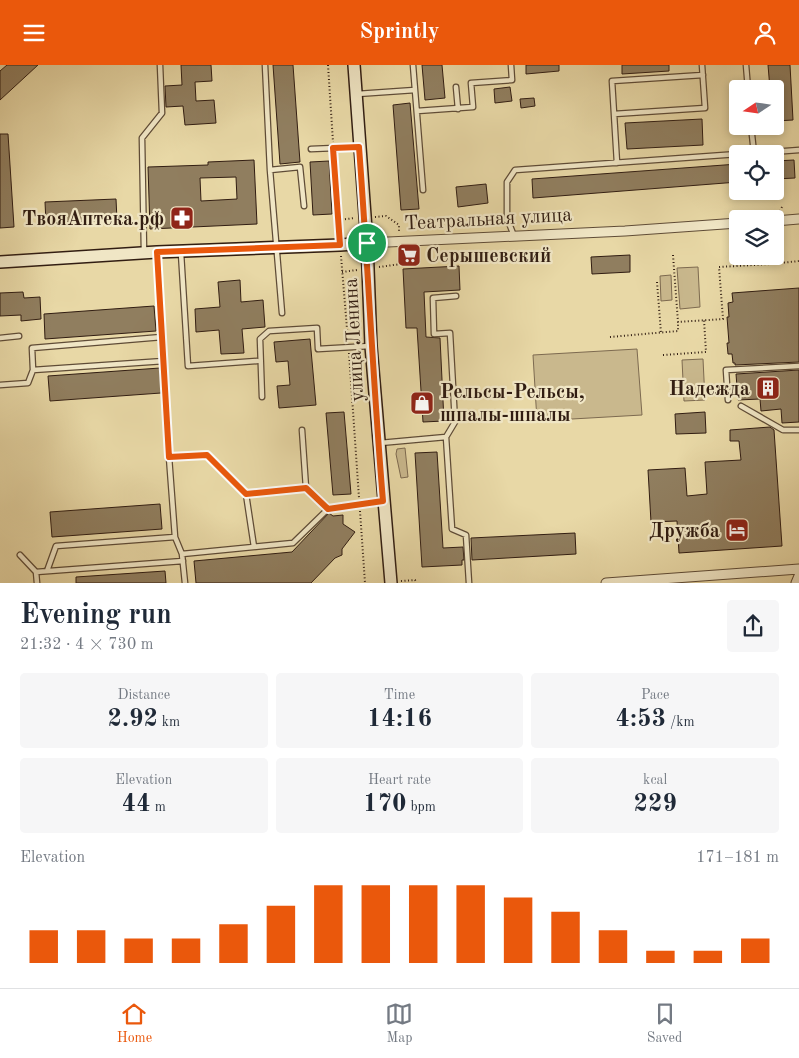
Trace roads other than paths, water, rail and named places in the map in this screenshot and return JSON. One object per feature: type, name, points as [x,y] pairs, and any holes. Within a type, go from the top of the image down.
[{"type":"main road","name":"улица Ленина","points":[[354,65],[367,243],[371,346],[391,583]]},
{"type":"main road","name":"Театральная улица","points":[[0,262],[157,252],[367,243]]},
{"type":"street","points":[[784,220],[799,219]]},
{"type":"street","name":"Театральная улица","points":[[367,243],[625,231],[729,224]]},
{"type":"street","points":[[606,583],[799,569]]},
{"type":"street","points":[[796,583],[799,576]]},
{"type":"lane","points":[[144,253],[142,138],[162,113],[160,65]]},
{"type":"lane","points":[[265,65],[270,170],[282,313]]},
{"type":"lane","points":[[413,65],[423,190]]},
{"type":"lane","points":[[417,111],[472,107],[470,83],[512,80],[511,65]]},
{"type":"lane","points":[[614,114],[705,108],[702,65]]},
{"type":"lane","points":[[746,65],[747,80]]},
{"type":"lane","points":[[617,163],[612,81],[703,75]]},
{"type":"lane","points":[[456,87],[458,109]]},
{"type":"lane","points":[[355,95],[415,90]]},
{"type":"lane","points":[[311,149],[359,147]]},
{"type":"lane","points":[[784,151],[799,150]]},
{"type":"lane","points":[[514,236],[507,218],[507,182],[515,170],[729,155]]},
{"type":"lane","points":[[270,170],[300,167],[304,206]]},
{"type":"lane","points":[[180,251],[188,367],[257,361]]},
{"type":"lane","points":[[157,252],[175,537],[182,554],[185,583]]},
{"type":"lane","points":[[456,296],[433,298],[434,334],[450,333],[456,422],[446,437],[452,529],[466,535],[469,583]]},
{"type":"lane","points":[[262,397],[260,339],[269,331],[317,328],[318,349],[371,346]]},
{"type":"lane","points":[[0,338],[18,335]]},
{"type":"lane","points":[[0,385],[28,383],[33,370],[32,347],[162,337]]},
{"type":"lane","points":[[33,370],[164,361]]},
{"type":"lane","points":[[728,400],[726,370],[799,365]]},
{"type":"lane","points":[[741,406],[783,430],[799,429]]},
{"type":"lane","points":[[302,430],[306,488],[328,509]]},
{"type":"lane","points":[[378,443],[446,437]]},
{"type":"lane","points":[[169,457],[207,455],[246,494],[254,547]]},
{"type":"lane","points":[[246,494],[306,488]]},
{"type":"lane","points":[[182,554],[293,543],[328,509],[383,501]]},
{"type":"lane","points":[[47,571],[56,546],[175,537]]},
{"type":"lane","points":[[20,555],[36,572],[36,583]]},
{"type":"lane","points":[[36,572],[183,561]]},
{"type":"place","name":"ТвояАптека.рф","points":[[182,218]]},
{"type":"place","name":"Серышевский","points":[[409,255]]},
{"type":"place","name":"Надежда","points":[[768,388]]},
{"type":"place","name":"Рельсы-Рельсы, шпалы-шпалы","points":[[422,403]]},
{"type":"place","name":"Дружба","points":[[737,530]]}]
